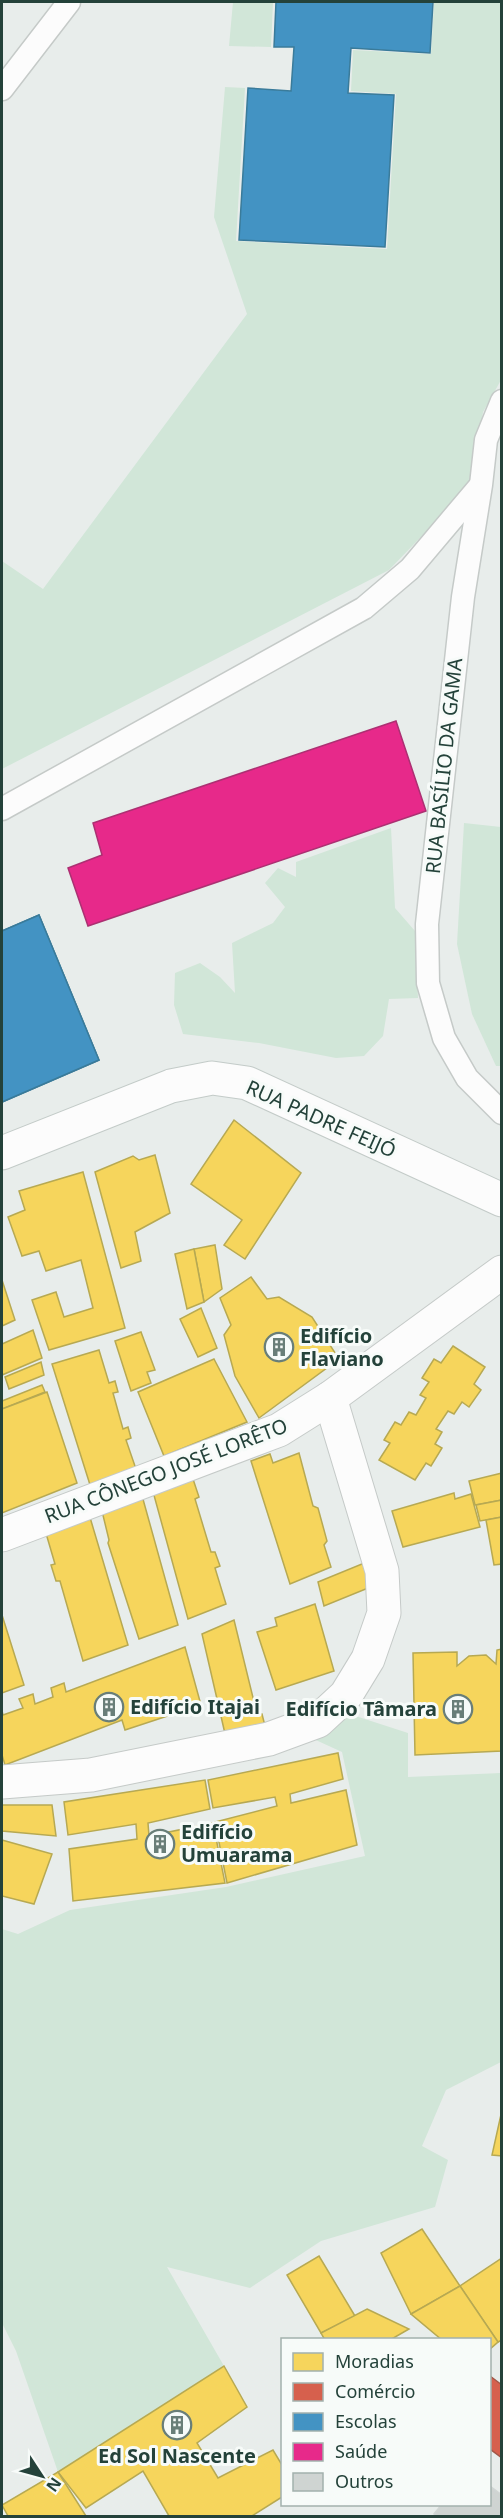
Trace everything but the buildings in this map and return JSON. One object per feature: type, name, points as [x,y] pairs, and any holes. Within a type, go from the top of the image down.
[{"type":"street","name":"RUA PADRE FEIJÓ","points":[[2,1153],[171,1086],[212,1078],[247,1083],[501,1200]]},
{"type":"street","name":"RUA CÔNEGO JOSÉ LORÊTO","points":[[2,1535],[279,1430],[330,1398],[501,1272]]},
{"type":"street","points":[[2,1782],[91,1775],[269,1739],[318,1721],[346,1695],[368,1659],[384,1613],[382,1571],[330,1398]]},
{"type":"lane","points":[[2,88],[69,2]]},
{"type":"lane","name":"RUA BASÍLIO DA GAMA","points":[[501,401],[486,440],[463,597],[429,912],[428,983],[444,1038],[466,1078],[501,1113]]},
{"type":"lane","points":[[2,809],[364,608],[410,569],[481,485]]},
{"type":"green space","points":[[233,2],[273,2],[271,47],[229,46]]},
{"type":"green space","points":[[434,2],[501,2],[501,380],[483,412],[473,483],[389,570],[2,769],[2,561],[43,589],[247,314],[214,217],[225,87],[245,88],[236,241],[387,249],[396,94],[351,91],[353,50],[431,54]]},
{"type":"green space","points":[[464,823],[501,827],[501,1066],[496,1066],[472,1014],[457,944]]},
{"type":"green space","points":[[391,828],[395,908],[415,931],[418,998],[389,999],[383,1036],[364,1056],[336,1058],[259,1043],[183,1034],[174,1005],[175,973],[200,963],[220,977],[235,993],[232,943],[273,923],[285,907],[265,883],[278,868],[296,877],[296,862]]},
{"type":"green space","points":[[334,1709],[408,1733],[408,1777],[501,1773],[501,2062],[446,2090],[422,2146],[448,2160],[435,2207],[321,2241],[250,2288],[167,2267],[224,2366],[58,2472],[16,2351],[2,2323],[2,1929],[18,1934],[70,1910],[226,1887],[365,1856],[342,1752],[296,1731]]},
{"type":"place","name":"Edifício Flaviano","points":[[279,1347]]},
{"type":"place","name":"Edifício Itajai","points":[[109,1707]]},
{"type":"place","name":"Edifício Tâmara","points":[[458,1709]]},
{"type":"place","name":"Edifício Umuarama","points":[[160,1844]]},
{"type":"place","name":"Ed Sol Nascente","points":[[177,2425]]}]
